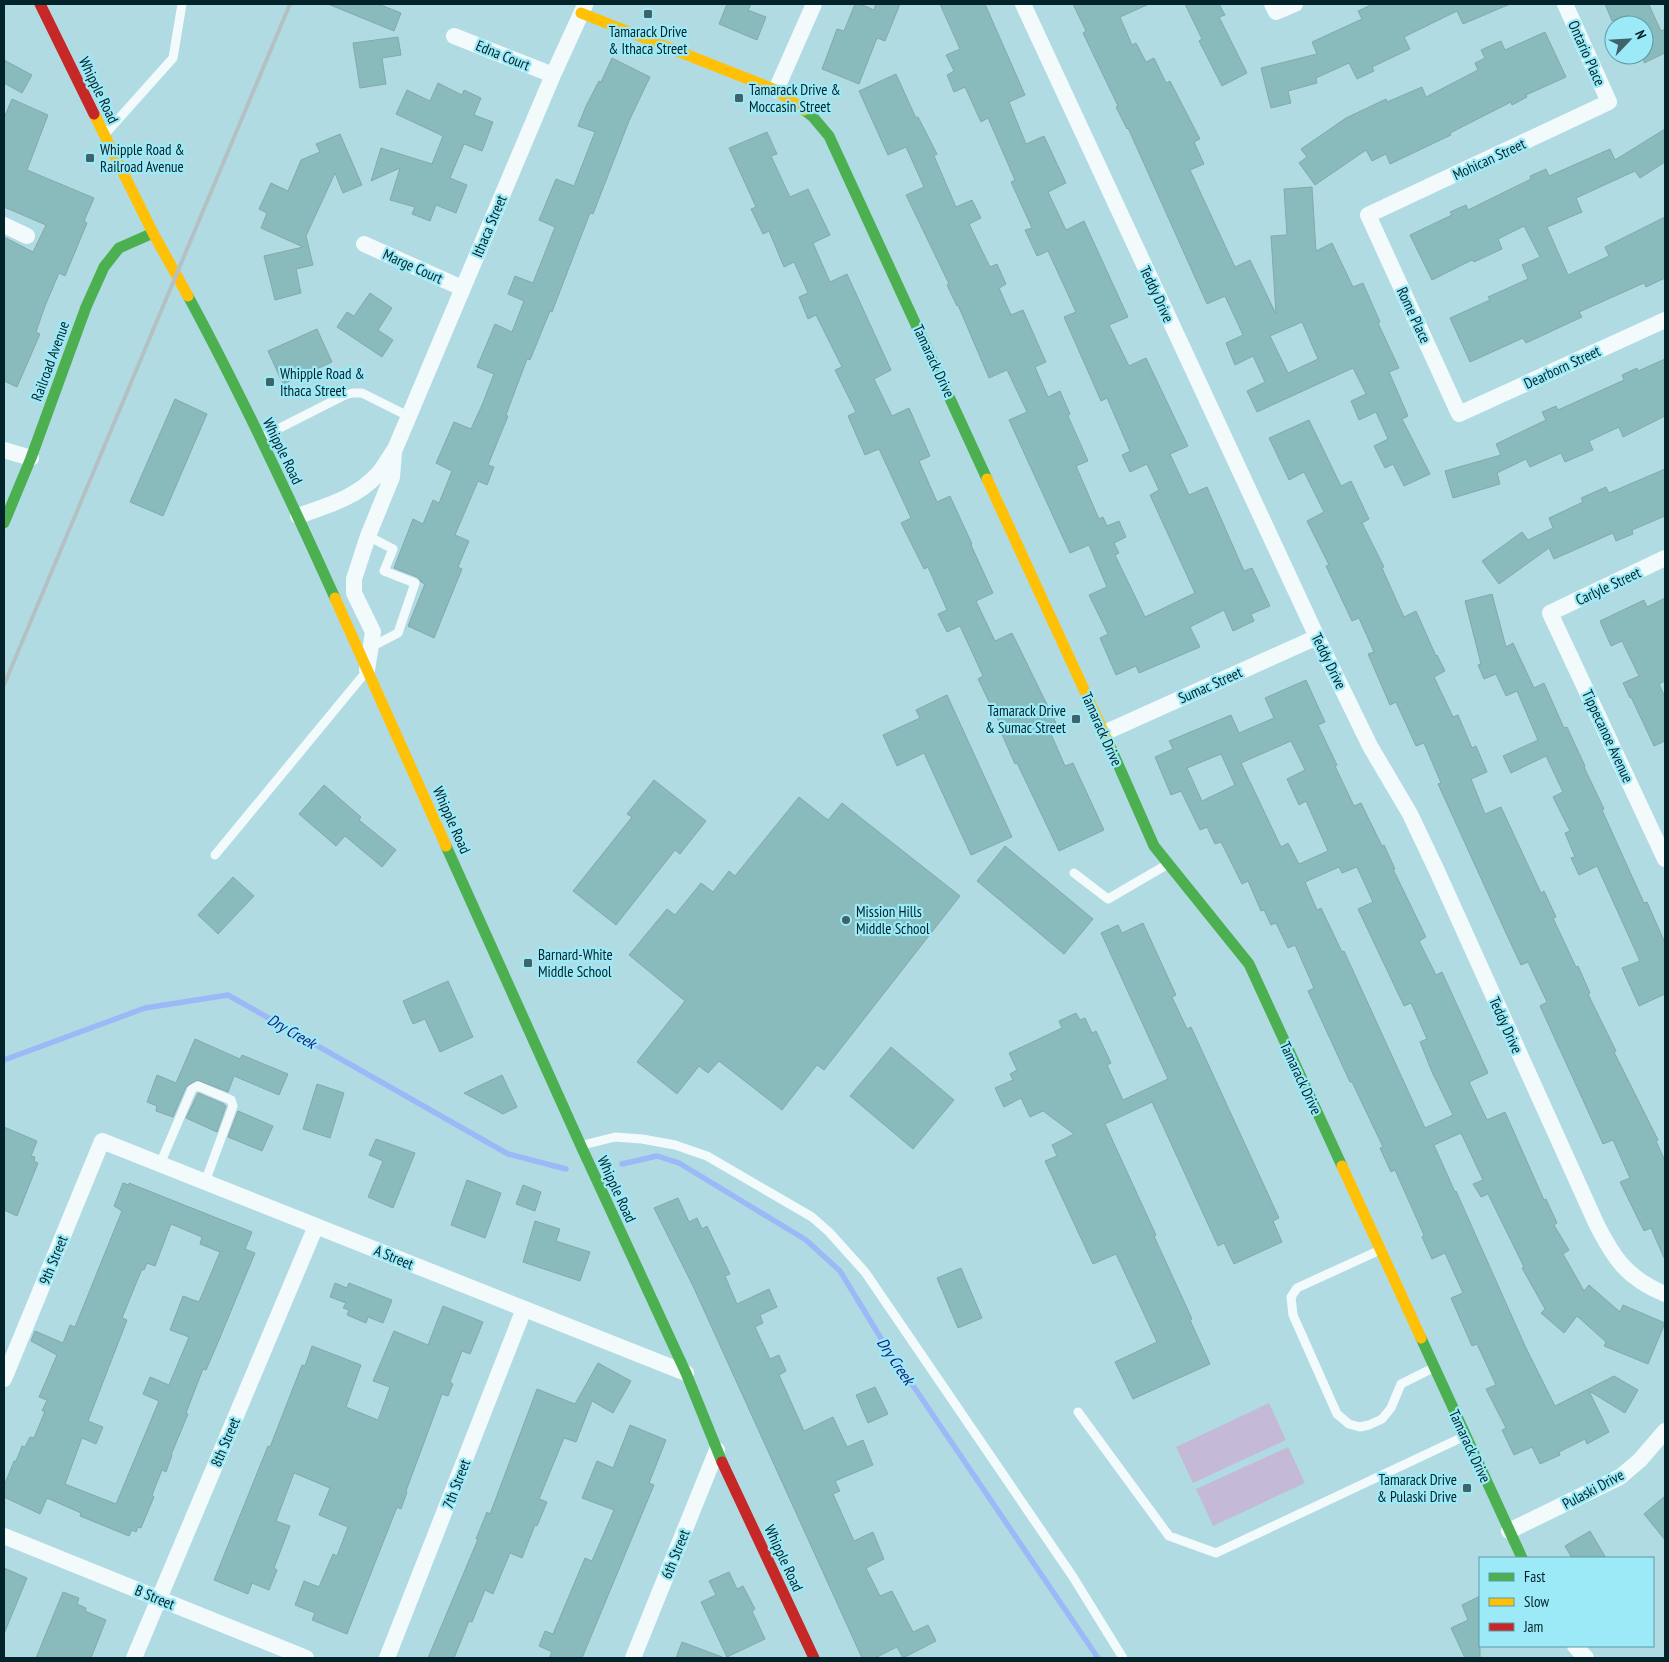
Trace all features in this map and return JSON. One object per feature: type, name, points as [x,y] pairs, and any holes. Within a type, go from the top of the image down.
[{"type":"street","name":"Whipple Road","points":[[40,4],[153,232],[221,357],[298,516],[580,1146],[686,1373],[717,1450],[814,1658]]},
{"type":"street","points":[[776,90],[814,4]]},
{"type":"street","name":"Teddy Drive","points":[[1022,4],[1317,637],[1370,746],[1414,822],[1603,1238],[1611,1252],[1633,1276],[1648,1287],[1665,1294]]},
{"type":"street","points":[[1274,8],[1295,4]]},
{"type":"street","name":"Ontario Place","points":[[1565,4],[1610,102]]},
{"type":"street","name":"Tamarack Drive","points":[[583,8],[776,90],[813,117],[830,136],[1154,846],[1249,964],[1522,1557]]},
{"type":"street","name":"Ithaca Street","points":[[298,516],[344,499],[362,489],[378,474],[395,449],[462,288],[583,8]]},
{"type":"street","name":"Edna Court","points":[[454,36],[553,75]]},
{"type":"street","name":"Mohican Street","points":[[1368,215],[1610,102]]},
{"type":"street","name":"Rome Place","points":[[1368,215],[1459,414]]},
{"type":"street","points":[[4,225],[27,236]]},
{"type":"street","name":"Railroad Avenue","points":[[4,523],[31,458],[86,307],[104,267],[119,248],[153,232]]},
{"type":"street","name":"Marge Court","points":[[364,244],[462,288]]},
{"type":"street","name":"Dearborn Street","points":[[1459,414],[1665,320]]},
{"type":"street","name":"Ithaca Street","points":[[368,670],[373,632],[354,593],[354,579],[368,536],[392,477],[395,449]]},
{"type":"street","points":[[4,450],[31,458]]},
{"type":"street","name":"Carlyle Street","points":[[1550,613],[1665,558]]},
{"type":"street","name":"Tippecanoe Avenue","points":[[1550,613],[1665,859]]},
{"type":"street","name":"Sumac Street","points":[[1104,733],[1317,637]]},
{"type":"street","name":"A Street","points":[[102,1141],[686,1373]]},
{"type":"street","name":"9th Street","points":[[4,1379],[102,1141]]},
{"type":"street","name":"8th Street","points":[[134,1658],[316,1226]]},
{"type":"street","name":"7th Street","points":[[387,1658],[524,1309]]},
{"type":"street","name":"Pulaski Drive","points":[[1509,1531],[1620,1477],[1640,1460],[1665,1431]]},
{"type":"street","name":"6th Street","points":[[633,1658],[717,1450]]},
{"type":"street","name":"B Street","points":[[4,1536],[306,1658]]},
{"type":"street","points":[[1576,1647],[1586,1658]]},
{"type":"lane","points":[[104,135],[173,58],[182,4]]},
{"type":"lane","points":[[260,439],[345,395],[353,393],[362,393],[408,416]]},
{"type":"lane","points":[[368,536],[393,549],[384,571],[415,584],[398,633],[371,647]]},
{"type":"lane","points":[[215,855],[368,670]]},
{"type":"lane","points":[[1074,873],[1108,899],[1168,864]]},
{"type":"lane","points":[[160,1164],[192,1089],[198,1086],[231,1100],[233,1106],[205,1182]]},
{"type":"lane","points":[[580,1146],[615,1137],[642,1139],[675,1145],[707,1156],[812,1217],[829,1232],[870,1281],[1073,1577],[1123,1658]]},
{"type":"lane","points":[[1380,1250],[1297,1288],[1291,1297],[1293,1315],[1337,1414],[1349,1424],[1360,1427],[1382,1419],[1391,1408],[1402,1384],[1434,1367]]},
{"type":"lane","points":[[1078,1412],[1169,1536],[1216,1553],[1465,1436]]},
{"type":"shaded area","points":[[1269,1403],[1286,1440],[1193,1483],[1176,1447]]},
{"type":"shaded area","points":[[1288,1447],[1305,1483],[1213,1526],[1196,1489]]},
{"type":"building","points":[[328,4],[378,4],[401,13],[394,31]]},
{"type":"building","points":[[727,4],[751,4],[748,10],[766,17],[757,40],[719,24]]},
{"type":"building","points":[[855,4],[860,4],[874,10],[876,4],[900,4],[885,41],[877,38],[859,84],[822,69],[837,29],[844,31]]},
{"type":"building","points":[[940,4],[985,4],[1025,95],[1009,102],[1026,144],[1044,136],[1066,183],[1048,192],[1066,230],[1084,221],[1128,317],[1109,325],[1129,366],[1146,358],[1188,446],[1170,454],[1189,495],[1207,487],[1244,571],[1252,568],[1270,606],[1251,614],[1254,621],[1233,631],[1224,610],[1190,627],[1200,647],[1139,673],[1136,666],[1116,675],[1100,638],[1108,634],[1089,595],[1107,587],[1089,545],[1070,553],[1009,420],[1027,412],[1007,370],[989,378],[958,305],[947,285],[949,284],[906,195],[924,187],[906,147],[888,155],[859,91],[896,74],[916,118],[918,117],[937,154],[934,156],[956,207],[972,200],[981,218],[969,224],[990,267],[997,264],[1006,284],[999,288],[1011,315],[1023,310],[1046,362],[1035,367],[1048,397],[1060,391],[1070,414],[1068,416],[1088,461],[1076,466],[1099,519],[1103,517],[1107,526],[1119,521],[1126,537],[1114,543],[1119,553],[1115,555],[1145,617],[1195,593],[1150,495],[1159,490],[1147,464],[1130,472],[1122,455],[1130,451],[1107,398],[1101,401],[1064,317],[1076,312],[1048,251],[1037,256],[1025,230],[1032,228],[1011,182],[1015,180],[988,118],[981,122],[965,87],[954,92],[947,75],[954,71],[946,55],[960,49]]},
{"type":"building","points":[[1073,4],[1149,4],[1120,17],[1132,45],[1136,43],[1146,62],[1154,58],[1166,83],[1170,81],[1200,139],[1194,142],[1204,164],[1190,170],[1235,267],[1250,260],[1276,314],[1271,236],[1287,235],[1284,189],[1312,187],[1316,251],[1332,243],[1353,287],[1363,283],[1380,322],[1378,323],[1399,368],[1389,372],[1408,416],[1402,419],[1430,474],[1404,486],[1393,464],[1385,468],[1374,446],[1388,439],[1376,412],[1359,420],[1351,401],[1366,394],[1353,368],[1257,412],[1247,391],[1265,382],[1253,356],[1235,365],[1226,343],[1243,335],[1225,296],[1207,304],[1083,33],[1086,31]],"holes":[[[1302,322],[1318,359],[1288,373],[1270,336]]]},
{"type":"building","points":[[1185,4],[1219,4],[1225,15],[1219,17],[1247,73],[1222,86],[1199,41],[1202,39]]},
{"type":"building","points":[[1373,4],[1510,4],[1463,24],[1457,11],[1404,37],[1410,49],[1372,67],[1374,71],[1357,79],[1349,63],[1316,78],[1317,83],[1288,91],[1291,103],[1271,108],[1261,68],[1317,54],[1312,42],[1362,19],[1358,11]]},
{"type":"building","points":[[1605,4],[1651,4],[1649,5],[1654,15],[1610,15]]},
{"type":"building","points":[[1654,16],[1661,31],[1665,29],[1665,53],[1654,58]]},
{"type":"building","points":[[1545,32],[1566,77],[1526,95],[1527,97],[1512,105],[1511,102],[1450,133],[1451,135],[1390,164],[1386,154],[1372,161],[1366,150],[1315,185],[1299,163],[1307,157],[1301,149],[1346,118],[1386,99],[1387,102],[1422,87],[1426,97],[1478,70],[1475,63],[1485,58],[1481,50],[1501,41],[1505,50]]},
{"type":"building","points":[[398,37],[401,55],[382,58],[386,84],[360,88],[353,43]]},
{"type":"building","points":[[612,58],[650,77],[629,121],[593,214],[590,213],[552,312],[550,311],[530,360],[527,359],[506,415],[508,416],[488,465],[494,467],[487,485],[478,481],[455,535],[469,541],[458,567],[462,569],[434,638],[408,626],[425,584],[417,577],[394,568],[413,519],[423,524],[433,500],[439,503],[452,471],[436,463],[454,422],[471,429],[482,405],[494,374],[477,367],[495,324],[512,332],[524,301],[508,294],[515,276],[533,283],[555,227],[539,220],[556,179],[574,186],[595,132],[578,126],[586,106],[599,81],[601,82]]},
{"type":"building","points":[[4,60],[32,75],[22,93],[4,83]]},
{"type":"building","points":[[438,83],[462,95],[464,90],[481,98],[474,115],[493,122],[482,151],[464,144],[450,178],[467,185],[456,213],[436,205],[430,221],[412,214],[415,207],[390,200],[400,168],[371,181],[381,148],[432,164],[443,136],[396,114],[407,90],[430,101]]},
{"type":"building","points":[[12,99],[48,115],[27,170],[94,198],[84,221],[87,223],[65,276],[59,273],[45,306],[36,332],[40,334],[17,387],[4,381],[4,237],[33,252],[46,225],[4,207],[4,118]]},
{"type":"building","points":[[1665,129],[1665,162],[1640,178],[1635,171],[1576,198],[1582,212],[1547,227],[1568,275],[1609,256],[1605,247],[1665,217],[1665,278],[1646,287],[1644,283],[1579,312],[1582,317],[1526,343],[1523,338],[1470,362],[1450,318],[1490,300],[1488,297],[1528,279],[1522,265],[1540,257],[1524,226],[1498,239],[1502,249],[1474,262],[1472,260],[1432,280],[1410,235],[1452,215],[1450,212],[1466,205],[1468,210],[1531,179],[1530,176],[1546,169],[1549,176],[1610,149],[1615,160]]},
{"type":"building","points":[[767,132],[777,154],[771,156],[790,197],[808,189],[830,235],[813,243],[830,282],[847,274],[891,370],[874,379],[892,416],[909,408],[930,456],[919,461],[937,502],[950,496],[972,544],[993,593],[976,601],[995,641],[1012,633],[1056,723],[1048,727],[1065,766],[1073,763],[1104,830],[1059,851],[1017,763],[1015,764],[997,723],[999,722],[978,679],[983,676],[960,626],[947,632],[938,614],[947,610],[928,567],[924,569],[901,523],[911,518],[879,449],[865,455],[848,416],[856,412],[835,370],[842,367],[816,315],[808,319],[799,297],[808,293],[794,262],[784,267],[769,231],[763,234],[751,209],[756,207],[729,148]]},
{"type":"building","points":[[340,134],[362,185],[343,193],[335,173],[306,236],[313,265],[296,269],[301,293],[275,300],[264,256],[303,247],[261,228],[267,213],[259,209],[271,183],[288,191],[301,160],[320,152],[316,144]]},
{"type":"building","points":[[370,293],[392,308],[378,330],[393,340],[382,357],[337,327],[347,312],[354,316]]},
{"type":"building","points":[[317,329],[332,362],[283,384],[268,351]]},
{"type":"building","points":[[1665,359],[1665,416],[1623,437],[1619,427],[1589,441],[1593,450],[1565,462],[1561,453],[1530,467],[1526,459],[1497,473],[1500,484],[1453,498],[1445,471],[1501,455],[1496,444],[1546,420],[1542,412],[1556,406],[1558,410],[1624,380],[1622,375],[1637,368],[1638,371]]},
{"type":"building","points":[[175,399],[207,414],[163,516],[130,502]]},
{"type":"building","points":[[1309,420],[1341,486],[1351,481],[1369,519],[1362,523],[1384,567],[1382,568],[1404,617],[1416,611],[1436,656],[1445,671],[1434,677],[1453,717],[1458,715],[1472,748],[1476,746],[1487,772],[1471,779],[1485,814],[1501,807],[1541,893],[1544,891],[1556,917],[1553,918],[1576,967],[1578,966],[1590,993],[1588,994],[1616,1051],[1614,1052],[1658,1140],[1656,1141],[1665,1161],[1665,1260],[1651,1228],[1644,1231],[1620,1182],[1630,1178],[1613,1140],[1603,1144],[1540,1006],[1547,1002],[1528,962],[1521,965],[1511,944],[1438,784],[1441,783],[1424,743],[1416,746],[1396,702],[1390,705],[1368,654],[1374,652],[1359,618],[1352,621],[1326,566],[1329,565],[1307,521],[1324,512],[1304,472],[1289,480],[1269,438]]},
{"type":"building","points":[[1665,469],[1665,516],[1632,530],[1633,534],[1616,541],[1613,533],[1554,559],[1549,548],[1499,584],[1482,561],[1522,532],[1528,540],[1553,528],[1549,518],[1583,502],[1581,498],[1606,487],[1609,493]]},
{"type":"building","points":[[1492,594],[1506,647],[1513,643],[1534,688],[1544,683],[1564,728],[1567,727],[1644,903],[1647,902],[1665,943],[1665,994],[1639,1006],[1622,968],[1640,961],[1597,866],[1579,875],[1571,858],[1575,857],[1565,833],[1570,831],[1553,797],[1563,792],[1546,756],[1511,773],[1503,756],[1538,740],[1517,691],[1506,696],[1496,674],[1484,679],[1478,665],[1481,664],[1465,601]]},
{"type":"building","points":[[1665,598],[1665,681],[1659,684],[1665,697],[1665,741],[1654,746],[1623,683],[1639,676],[1622,641],[1611,646],[1600,621],[1644,600],[1647,607]]},
{"type":"building","points":[[1306,680],[1325,722],[1318,725],[1337,765],[1335,766],[1354,806],[1361,803],[1382,846],[1384,845],[1395,869],[1393,869],[1426,937],[1419,941],[1436,975],[1442,972],[1488,1073],[1469,1082],[1487,1120],[1505,1112],[1544,1200],[1546,1199],[1557,1223],[1554,1225],[1569,1250],[1563,1254],[1584,1291],[1589,1285],[1620,1312],[1623,1305],[1665,1323],[1648,1364],[1604,1346],[1606,1342],[1577,1316],[1564,1333],[1541,1313],[1545,1309],[1522,1268],[1524,1267],[1488,1194],[1481,1197],[1473,1184],[1483,1180],[1461,1133],[1434,1145],[1526,1348],[1555,1406],[1614,1376],[1638,1390],[1625,1413],[1589,1391],[1609,1432],[1587,1444],[1585,1439],[1559,1452],[1560,1455],[1540,1464],[1532,1447],[1514,1455],[1502,1430],[1506,1428],[1486,1389],[1496,1385],[1477,1344],[1472,1346],[1451,1298],[1463,1293],[1445,1253],[1432,1259],[1422,1237],[1424,1235],[1395,1170],[1391,1172],[1380,1148],[1383,1147],[1352,1082],[1350,1082],[1308,991],[1314,988],[1295,945],[1288,948],[1276,923],[1271,925],[1264,910],[1261,911],[1248,881],[1242,884],[1221,842],[1215,844],[1207,827],[1200,830],[1181,791],[1171,795],[1155,757],[1173,749],[1169,741],[1231,715],[1239,733],[1274,718],[1265,698]],"holes":[[[1291,741],[1305,770],[1287,779],[1299,805],[1306,801],[1328,851],[1299,864],[1288,843],[1281,847],[1241,763]],[[1221,754],[1235,785],[1202,801],[1187,768]],[[1339,867],[1342,873],[1357,867],[1373,902],[1358,909],[1404,1006],[1411,1003],[1427,1039],[1420,1042],[1453,1115],[1425,1128],[1344,951],[1342,952],[1321,908],[1317,910],[1305,882]]]},
{"type":"building","points":[[947,695],[1012,837],[971,855],[924,753],[897,766],[883,735],[920,718],[916,710]]},
{"type":"building","points":[[654,780],[706,821],[680,854],[675,850],[616,925],[573,891],[632,817],[627,814]]},
{"type":"building","points":[[324,785],[361,817],[359,820],[396,850],[382,867],[345,836],[336,846],[299,814]]},
{"type":"building","points":[[799,797],[828,820],[842,803],[960,896],[824,1070],[817,1065],[782,1110],[719,1061],[708,1073],[699,1066],[677,1094],[637,1062],[685,1001],[629,955],[667,909],[675,915],[701,883],[713,892],[729,871],[735,876]]},
{"type":"building","points":[[1005,846],[1093,919],[1064,954],[977,881]]},
{"type":"building","points":[[233,877],[254,896],[218,934],[198,915]]},
{"type":"building","points":[[1143,923],[1176,995],[1172,997],[1187,1029],[1191,1027],[1279,1218],[1273,1221],[1282,1242],[1234,1264],[1224,1243],[1218,1246],[1152,1102],[1105,1124],[1156,1235],[1154,1236],[1192,1319],[1190,1320],[1210,1364],[1133,1399],[1115,1362],[1157,1342],[1116,1254],[1093,1264],[1045,1161],[1057,1156],[1052,1145],[1074,1134],[1043,1111],[1030,1117],[1021,1098],[1004,1107],[995,1088],[1013,1080],[1010,1074],[1017,1070],[1009,1053],[1062,1028],[1059,1021],[1076,1013],[1080,1020],[1085,1018],[1092,1033],[1096,1031],[1111,1063],[1107,1065],[1123,1100],[1168,1079],[1101,933],[1118,925],[1122,933]]},
{"type":"building","points":[[448,981],[473,1037],[440,1052],[425,1019],[413,1024],[403,1001]]},
{"type":"building","points":[[195,1039],[240,1059],[242,1055],[288,1074],[279,1095],[234,1076],[228,1092],[197,1080],[186,1087],[173,1117],[156,1111],[157,1106],[147,1102],[157,1075],[176,1083]]},
{"type":"building","points":[[891,1047],[954,1100],[913,1149],[850,1096]]},
{"type":"building","points":[[502,1075],[517,1107],[503,1114],[464,1093]]},
{"type":"building","points":[[317,1084],[344,1093],[330,1138],[303,1129]]},
{"type":"building","points":[[198,1093],[226,1106],[217,1132],[186,1118]]},
{"type":"building","points":[[238,1111],[273,1126],[262,1151],[228,1137]]},
{"type":"building","points":[[4,1127],[37,1141],[31,1156],[35,1157],[34,1161],[38,1163],[17,1216],[4,1210]]},
{"type":"building","points":[[376,1139],[415,1153],[393,1208],[368,1197],[383,1161],[369,1155]]},
{"type":"building","points":[[467,1180],[501,1193],[485,1238],[451,1225]]},
{"type":"building","points":[[123,1183],[129,1185],[129,1183],[252,1232],[245,1249],[255,1253],[206,1370],[203,1369],[166,1472],[162,1470],[152,1495],[154,1497],[141,1528],[138,1527],[136,1532],[132,1530],[129,1536],[80,1516],[81,1513],[47,1498],[40,1514],[4,1497],[4,1486],[14,1461],[16,1461],[22,1446],[25,1447],[30,1437],[34,1438],[45,1411],[42,1411],[47,1400],[39,1397],[57,1355],[31,1341],[35,1331],[63,1343],[70,1325],[75,1327],[122,1211],[114,1206]],"holes":[[[171,1224],[202,1237],[200,1244],[220,1252],[199,1302],[183,1296],[170,1330],[189,1337],[169,1385],[150,1377],[143,1394],[159,1401],[116,1504],[65,1484],[82,1438],[96,1444],[103,1427],[88,1421],[127,1320],[122,1318],[142,1269],[144,1270],[147,1263],[155,1266]]]},
{"type":"building","points":[[523,1185],[541,1192],[535,1211],[516,1204]]},
{"type":"building","points":[[678,1198],[689,1222],[697,1218],[702,1229],[707,1226],[730,1274],[725,1276],[737,1304],[769,1289],[777,1307],[760,1315],[763,1323],[755,1327],[770,1359],[779,1355],[786,1371],[779,1375],[804,1431],[833,1417],[847,1447],[863,1440],[873,1465],[835,1481],[840,1491],[833,1494],[854,1541],[873,1532],[884,1559],[866,1568],[880,1596],[892,1591],[913,1632],[928,1625],[936,1641],[903,1658],[897,1647],[875,1658],[862,1658],[693,1286],[654,1208]]},
{"type":"building","points":[[535,1221],[560,1229],[556,1241],[590,1252],[580,1281],[523,1262]]},
{"type":"building","points":[[961,1268],[982,1318],[958,1328],[937,1278]]},
{"type":"building","points":[[335,1283],[347,1288],[349,1283],[392,1300],[383,1323],[368,1317],[366,1323],[347,1315],[349,1310],[343,1308],[346,1303],[330,1297]]},
{"type":"building","points":[[443,1306],[483,1322],[470,1354],[462,1351],[450,1382],[453,1384],[448,1396],[442,1394],[401,1509],[397,1507],[347,1634],[312,1620],[315,1613],[295,1605],[304,1581],[319,1587],[333,1554],[337,1556],[348,1527],[319,1515],[330,1488],[294,1473],[276,1521],[290,1526],[274,1568],[277,1570],[269,1590],[252,1583],[248,1594],[214,1580],[268,1446],[270,1447],[302,1365],[305,1366],[312,1346],[361,1365],[346,1407],[378,1420],[390,1387],[373,1381],[394,1331],[428,1345]]},
{"type":"building","points":[[598,1363],[631,1381],[613,1413],[592,1401],[576,1442],[564,1438],[539,1499],[547,1502],[537,1526],[535,1525],[522,1558],[510,1553],[493,1594],[485,1590],[472,1622],[469,1621],[454,1658],[428,1658],[478,1539],[476,1539],[487,1512],[490,1514],[537,1389],[575,1404]]},
{"type":"building","points":[[875,1387],[888,1414],[868,1423],[856,1395]]},
{"type":"building","points":[[630,1425],[666,1440],[649,1483],[654,1485],[582,1658],[549,1658],[552,1652],[539,1646],[545,1631],[553,1634],[585,1558],[592,1561],[614,1510],[582,1498],[597,1461],[613,1468]]},
{"type":"building","points":[[1665,1496],[1665,1540],[1644,1514]]},
{"type":"building","points":[[1590,1531],[1605,1557],[1571,1557],[1565,1546]]},
{"type":"building","points":[[4,1568],[27,1578],[4,1634]]},
{"type":"building","points":[[729,1572],[737,1589],[743,1586],[755,1609],[752,1611],[765,1639],[727,1657],[701,1602],[716,1595],[709,1581]]},
{"type":"building","points":[[63,1592],[79,1598],[77,1604],[86,1608],[85,1611],[106,1620],[91,1658],[36,1658]]},
{"type":"building","points":[[1479,1596],[1480,1658],[1465,1658],[1451,1628],[1468,1620],[1462,1605]]},
{"type":"building","points":[[682,1642],[722,1657],[722,1658],[676,1658]]},
{"type":"waterway","name":"Dry Creek","points":[[4,1060],[145,1008],[228,995],[508,1154],[566,1169]]},
{"type":"waterway","name":"Dry Creek","points":[[622,1164],[657,1156],[679,1163],[806,1240],[840,1271],[882,1340],[1098,1658]]},
{"type":"railway","points":[[4,685],[290,4]]},
{"type":"traffic: fast","points":[[804,110],[813,117],[829,136],[987,479]]},
{"type":"traffic: fast","points":[[4,523],[31,458],[86,307],[104,267],[119,248],[153,233]]},
{"type":"traffic: fast","points":[[188,296],[264,446],[335,598]]},
{"type":"traffic: fast","points":[[1110,746],[1154,846],[1249,964],[1342,1166]]},
{"type":"traffic: fast","points":[[446,846],[686,1373],[722,1462]]},
{"type":"traffic: fast","points":[[1421,1338],[1522,1557]]},
{"type":"traffic: slow","points":[[581,13],[776,90],[804,110]]},
{"type":"traffic: slow","points":[[94,114],[153,233],[188,296]]},
{"type":"traffic: slow","points":[[987,479],[1110,746]]},
{"type":"traffic: slow","points":[[335,598],[446,846]]},
{"type":"traffic: slow","points":[[1342,1166],[1421,1338]]},
{"type":"traffic: jam","points":[[40,4],[94,114]]},
{"type":"traffic: jam","points":[[722,1462],[814,1658]]},
{"type":"place","name":"Tamarack Drive & Ithaca Street","points":[[648,14]]},
{"type":"place","name":"Tamarack Drive & Moccasin Street","points":[[739,98]]},
{"type":"place","name":"Whipple Road & Railroad Avenue","points":[[90,158]]},
{"type":"place","name":"Whipple Road & Ithaca Street","points":[[270,382]]},
{"type":"place","name":"Tamarack Drive & Sumac Street","points":[[1076,719]]},
{"type":"place","name":"Mission Hills Middle School","points":[[846,920]]},
{"type":"place","name":"Barnard-White Middle School","points":[[528,963]]},
{"type":"place","name":"Tamarack Drive & Pulaski Drive","points":[[1467,1488]]}]
